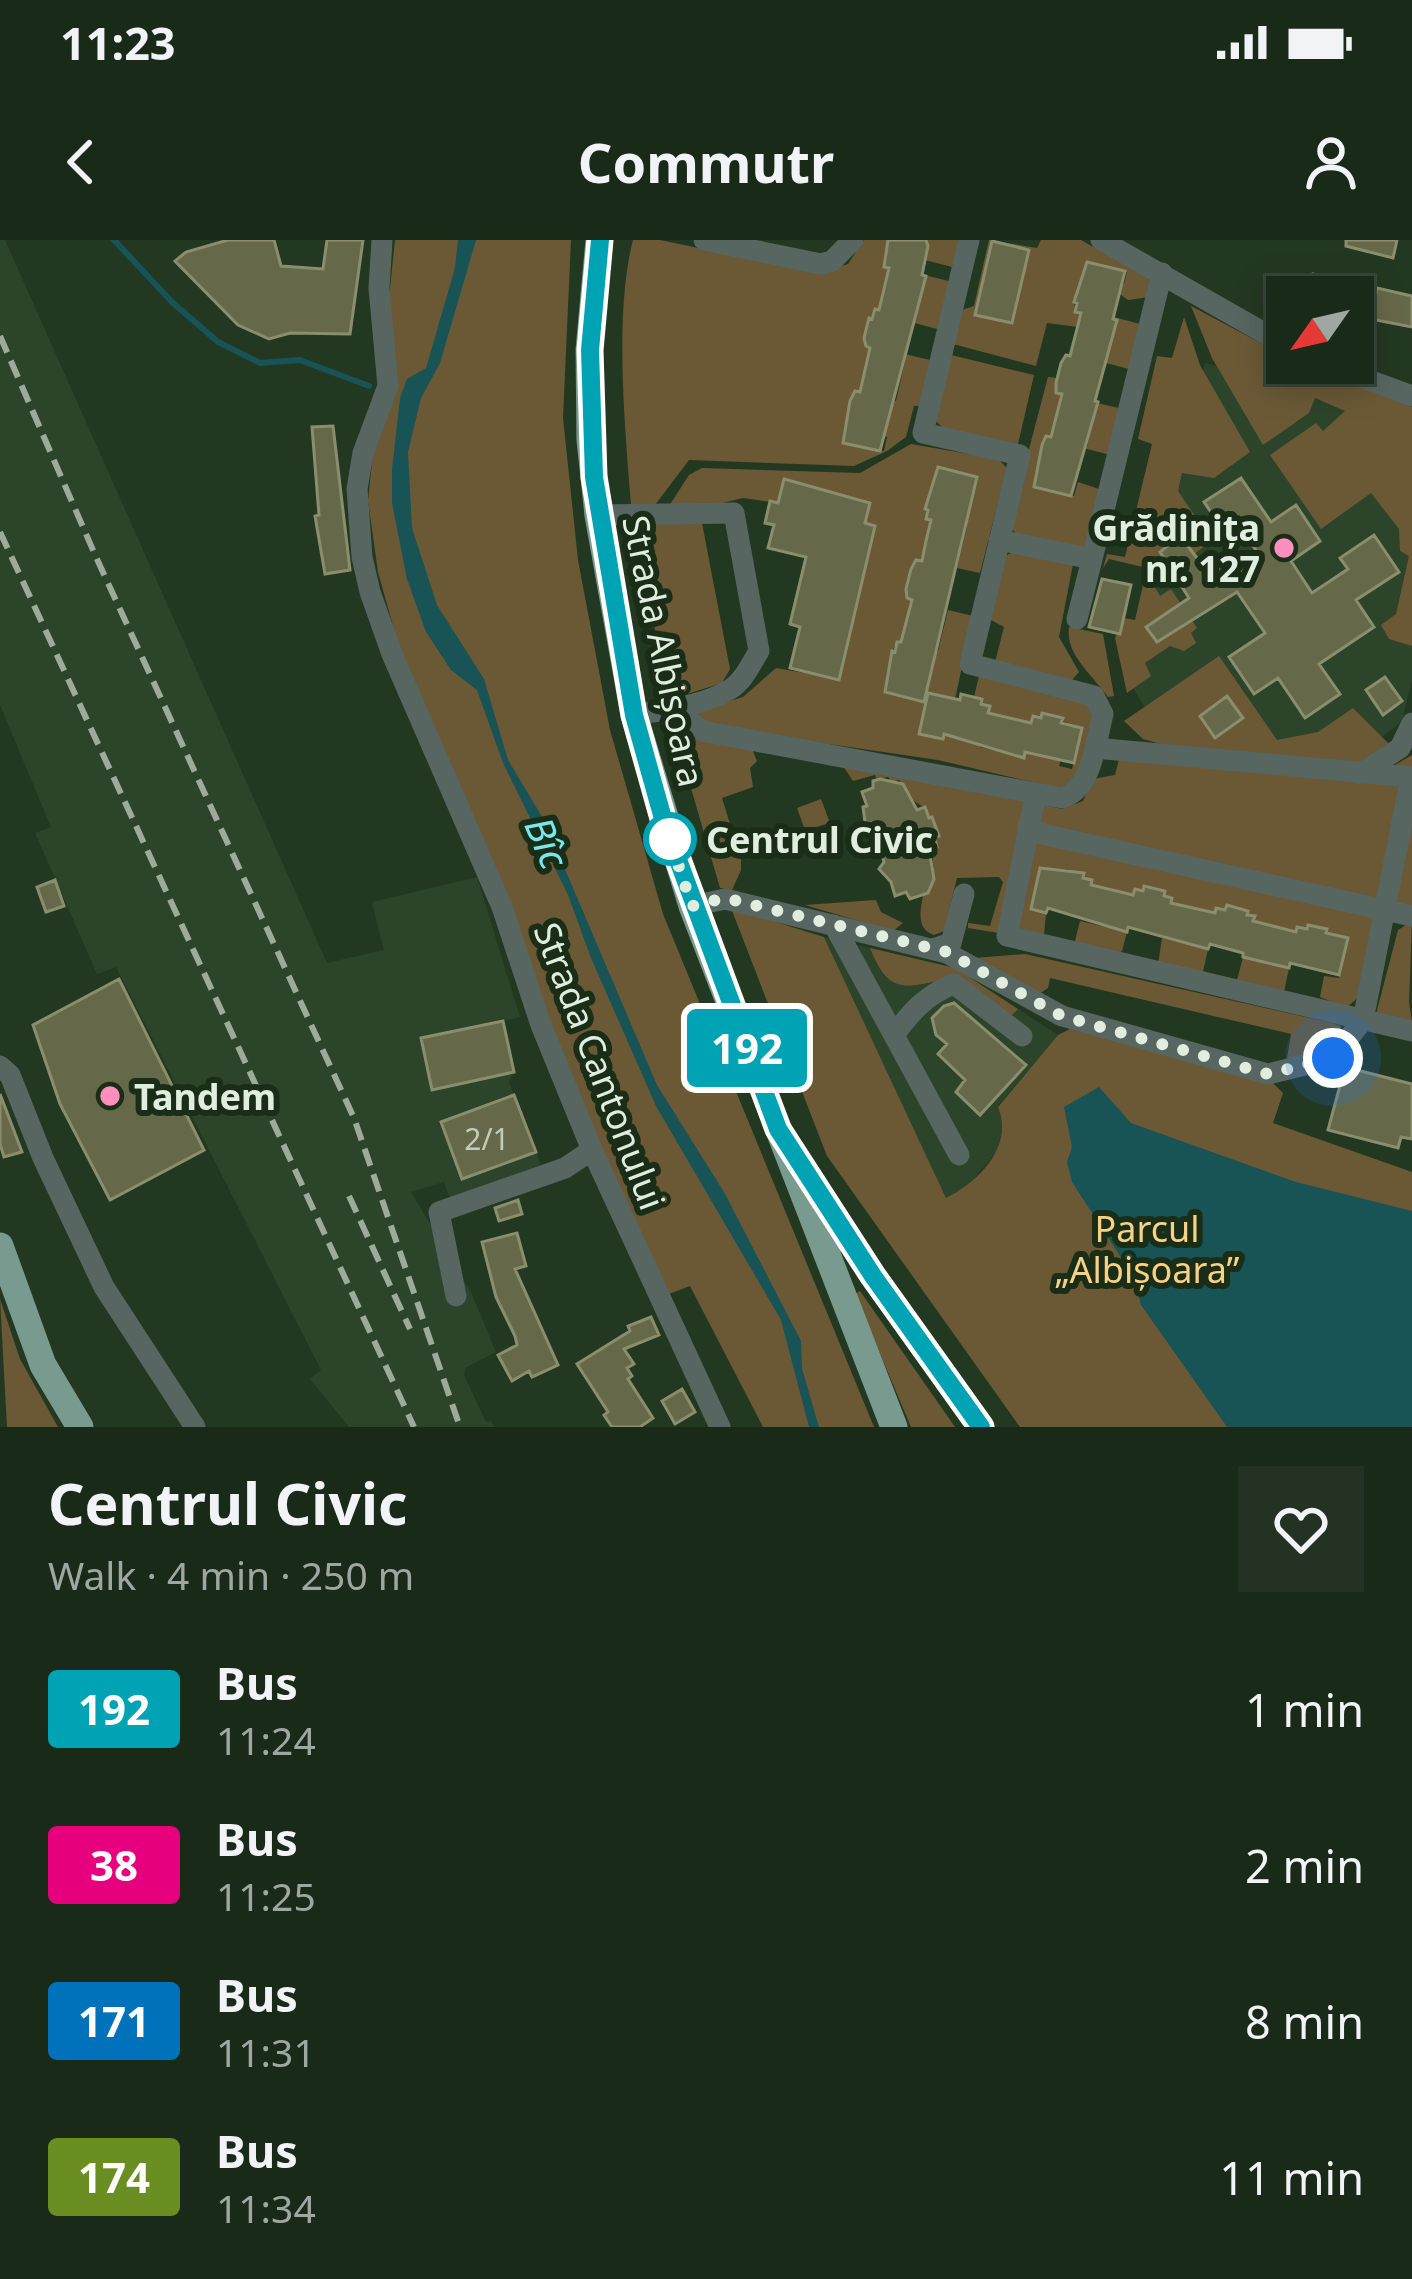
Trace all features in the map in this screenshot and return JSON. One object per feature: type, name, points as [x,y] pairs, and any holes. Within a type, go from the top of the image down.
[{"type":"main road","name":"Strada Albișoara","points":[[599,240],[590,350],[590,440],[598,515],[634,715],[692,906],[894,1427]]},
{"type":"main road","name":"Strada Albișoara","points":[[778,1129],[981,1427]]},
{"type":"main road","points":[[0,1246],[44,1365],[80,1427]]},
{"type":"main road","points":[[839,1290],[853,1279],[880,1285]]},
{"type":"street","name":"Strada Cantonului","points":[[382,240],[379,288],[388,386],[363,453],[357,489],[370,592],[392,654],[502,907],[541,1025],[592,1150],[720,1427]]},
{"type":"street","points":[[704,240],[821,264],[832,261],[853,240]]},
{"type":"street","points":[[674,709],[702,731],[1061,798],[1073,795],[1082,784],[1103,714],[1094,696],[970,664],[1020,455],[923,434],[969,240]]},
{"type":"street","points":[[1101,240],[1266,334]]},
{"type":"street","points":[[1077,619],[1162,273]]},
{"type":"street","points":[[1374,382],[1412,396]]},
{"type":"street","points":[[598,515],[734,513],[759,651],[729,690],[674,709],[634,715]]},
{"type":"street","points":[[998,540],[1092,560]]},
{"type":"street","points":[[1359,775],[1400,748],[1412,722]]},
{"type":"street","points":[[692,906],[725,898],[947,952],[1062,1016],[1268,1074],[1333,1058],[1363,1020],[1412,777],[1095,748]]},
{"type":"street","points":[[1036,793],[1007,937],[1412,1031]]},
{"type":"street","points":[[1028,826],[1042,834],[1412,916]]},
{"type":"street","points":[[932,949],[951,943],[964,894]]},
{"type":"street","points":[[833,925],[959,1155]]},
{"type":"street","points":[[894,1035],[911,1011],[936,991],[954,984],[1022,1036]]},
{"type":"street","points":[[0,1066],[10,1075],[43,1158],[104,1286],[195,1427]]},
{"type":"street","points":[[456,1296],[439,1212],[565,1168],[592,1150]]},
{"type":"shaded area","points":[[0,240],[5,240],[327,963],[384,950],[372,902],[477,877],[520,1017],[503,1021],[514,1072],[509,1082],[541,1165],[450,1198],[444,1182],[411,1192],[471,1292],[496,1352],[465,1368],[464,1375],[486,1422],[494,1427],[349,1427],[310,1379],[321,1370],[116,967],[97,974],[35,833],[51,827],[0,705]]},
{"type":"shaded area","name":"Grădinița nr. 127","points":[[1205,363],[1412,423],[1412,679],[1402,721],[1351,762],[1164,737],[1123,673]]},
{"type":"shaded area","points":[[824,937],[956,968],[1058,1035],[998,1106],[1004,1121],[998,1150],[966,1188],[946,1198]]},
{"type":"green space","points":[[395,240],[571,240],[563,418],[578,560],[610,730],[663,914],[874,1427],[763,1427],[690,1286],[669,1294],[619,1193],[402,658],[378,572],[368,501]]},
{"type":"green space","points":[[633,240],[660,240],[817,273],[848,264],[864,240],[888,240],[884,267],[889,268],[879,310],[869,319],[866,346],[870,348],[860,392],[850,401],[844,443],[884,451],[887,437],[880,435],[889,400],[896,401],[906,357],[900,353],[930,360],[922,406],[914,406],[906,437],[887,451],[854,466],[689,460],[655,505],[631,504],[622,336]]},
{"type":"green space","points":[[926,240],[959,240],[952,267],[925,260]]},
{"type":"green space","points":[[989,240],[1037,248],[1041,240],[1081,240],[1149,279],[1153,291],[1150,297],[1128,300],[1116,291],[1127,272],[1087,262],[1074,301],[1075,312],[1081,313],[1078,327],[1047,323],[1036,366],[953,344],[962,310],[974,306]]},
{"type":"green space","points":[[920,274],[953,282],[943,325],[937,329],[907,321],[916,319],[926,277]]},
{"type":"green space","points":[[1191,306],[1266,346],[1266,384],[1354,384],[1412,407],[1412,646],[1389,639],[1381,625],[1396,614],[1409,556],[1400,551],[1399,529],[1371,493],[1321,529],[1270,455],[1316,423],[1323,431],[1345,411],[1315,398],[1309,413],[1263,445],[1212,358]]},
{"type":"green space","points":[[1110,316],[1140,324],[1129,369],[1106,363],[1117,321]]},
{"type":"green space","points":[[1184,317],[1200,365],[1250,452],[1214,478],[1182,473],[1178,491],[1212,541],[1153,584],[1160,596],[1171,589],[1197,628],[1191,633],[1196,643],[1184,651],[1170,646],[1145,663],[1151,676],[1127,693],[1115,638],[1124,618],[1135,620],[1147,568],[1109,559],[1103,568],[1107,554],[1125,557],[1152,444],[1138,439],[1157,356],[1172,358]]},
{"type":"green space","points":[[951,355],[1034,375],[1018,444],[943,428],[936,421]]},
{"type":"green space","points":[[1048,377],[1057,378],[1056,392],[1062,394],[1051,437],[1041,445],[1035,486],[1074,496],[1078,482],[1099,489],[1087,548],[1016,534],[1009,525]]},
{"type":"green space","points":[[1097,403],[1123,409],[1111,455],[1079,447],[1087,447]]},
{"type":"green space","points":[[911,444],[998,459],[1007,468],[980,573],[957,568],[967,527],[960,524],[968,490],[975,491],[978,478],[937,468],[925,508],[926,519],[931,520],[926,548],[909,583],[907,598],[912,600],[901,642],[892,652],[885,692],[925,702],[924,679],[930,680],[934,662],[930,650],[938,651],[948,610],[973,616],[955,699],[927,697],[919,733],[942,739],[945,731],[981,739],[980,747],[1023,757],[1026,750],[1061,759],[1059,766],[1072,769],[1081,728],[1043,713],[1031,723],[988,713],[989,706],[974,697],[979,676],[1087,701],[1095,716],[1078,780],[1066,790],[938,760],[706,726],[690,713],[743,697],[776,668],[839,679],[870,503],[785,479],[778,503],[743,498],[669,506],[689,475],[702,468],[860,473]]},
{"type":"green space","points":[[661,517],[701,518],[730,669],[722,683],[668,700],[640,549]]},
{"type":"green space","points":[[1015,551],[1073,564],[1059,637],[1079,672],[1072,680],[995,662],[1004,627],[989,619],[1001,558]]},
{"type":"green space","points":[[1069,627],[1103,634],[1114,696],[1108,697],[1076,656]]},
{"type":"green space","points":[[1219,656],[1277,740],[1318,732],[1353,708],[1390,745],[1358,768],[1161,744],[1143,739],[1124,721]]},
{"type":"green space","points":[[675,733],[752,749],[757,761],[750,768],[753,787],[722,798],[741,860],[732,890],[720,888]]},
{"type":"green space","points":[[1122,748],[1371,779],[1412,755],[1412,909],[1040,827],[1040,804],[1062,809],[1083,801],[1093,779],[1115,775]]},
{"type":"green space","points":[[843,766],[1025,800],[999,933],[968,928],[968,923],[990,926],[1003,882],[999,877],[957,878],[944,931],[927,932],[920,915],[925,886],[934,879],[931,868],[938,835],[933,818],[899,780],[877,780],[875,775],[853,781]]},
{"type":"green space","points":[[821,799],[830,823],[805,830],[797,808]]},
{"type":"green space","points":[[1034,834],[1374,911],[1361,995],[1346,1008],[1320,997],[1324,976],[1339,978],[1348,939],[1326,933],[1326,929],[1308,925],[1296,932],[1253,921],[1247,910],[1227,906],[1216,908],[1215,913],[1171,903],[1164,891],[1135,890],[1133,895],[1091,885],[1083,873],[1065,869],[1063,873],[1040,869],[1031,908],[1046,913],[1044,935],[1015,934]]},
{"type":"green space","points":[[876,900],[881,912],[903,923],[893,931],[805,905]]},
{"type":"green space","name":"Parcul „Albișoara”","points":[[731,908],[824,937],[946,1198],[971,1182],[991,1160],[1001,1135],[998,1107],[1058,1035],[1070,1029],[1271,1081],[1283,1093],[1273,1123],[1412,1172],[1412,1427],[1020,1427],[827,1156]]},
{"type":"green space","points":[[1080,921],[1127,932],[1122,951],[1114,956],[1074,945]]},
{"type":"green space","points":[[1412,921],[1412,1023],[1376,1014],[1398,930]]},
{"type":"green space","points":[[1162,938],[1208,949],[1203,972],[1158,965]]},
{"type":"green space","points":[[870,948],[955,968],[1018,1009],[1012,1015],[948,979],[909,986],[891,981]]},
{"type":"green space","points":[[1025,954],[1332,1023],[1341,1026],[1342,1033],[1286,1064],[1291,1034],[1050,978],[1048,988],[1036,996],[974,958]]},
{"type":"green space","points":[[1243,957],[1289,968],[1284,992],[1237,980]]},
{"type":"green space","points":[[860,1291],[955,1427],[911,1427],[855,1294]]},
{"type":"green space","points":[[0,1299],[20,1359],[58,1427],[7,1427]]},
{"type":"water","name":"Bîc","points":[[458,240],[476,240],[440,363],[421,398],[408,452],[412,528],[437,605],[484,679],[508,760],[544,820],[657,1085],[724,1192],[801,1341],[802,1369],[819,1427],[809,1427],[781,1320],[656,1106],[568,895],[503,763],[477,690],[451,670],[426,632],[407,579],[392,503],[400,398],[407,379],[426,368],[455,268]]},
{"type":"water","points":[[1099,1087],[1131,1123],[1296,1182],[1412,1211],[1412,1427],[1227,1427],[1141,1305],[1133,1276],[1072,1182],[1067,1162],[1072,1147],[1064,1107]]},
{"type":"building","points":[[228,240],[274,240],[281,266],[323,269],[327,240],[363,240],[350,334],[290,333],[269,339],[238,325],[175,261],[186,252]]},
{"type":"building","points":[[888,240],[926,240],[928,246],[922,275],[926,276],[880,451],[843,443],[850,401],[855,391],[860,392],[870,348],[864,338],[869,318],[879,310],[889,268],[884,267]]},
{"type":"building","points":[[1346,240],[1397,240],[1393,258],[1346,246]]},
{"type":"building","points":[[992,241],[1029,250],[1012,323],[975,315]]},
{"type":"building","points":[[1087,262],[1125,271],[1098,402],[1071,496],[1034,487],[1042,445],[1046,436],[1051,437],[1062,394],[1056,393],[1056,383],[1061,363],[1070,356],[1081,313],[1075,312],[1074,302]]},
{"type":"building","points":[[1377,288],[1412,296],[1412,327],[1374,320]]},
{"type":"building","points":[[333,426],[350,570],[325,574],[315,516],[319,515],[312,427]]},
{"type":"building","points":[[938,467],[977,477],[924,702],[885,692],[892,651],[901,642],[912,600],[906,589],[911,569],[916,560],[922,561],[931,520],[926,519],[925,509]]},
{"type":"building","points":[[1241,478],[1271,522],[1296,505],[1320,541],[1291,561],[1312,593],[1348,569],[1340,558],[1374,535],[1399,572],[1356,600],[1374,627],[1319,664],[1340,694],[1305,718],[1278,678],[1254,694],[1229,657],[1265,633],[1237,592],[1157,642],[1146,627],[1189,598],[1160,552],[1180,536],[1200,562],[1214,553],[1232,578],[1261,558],[1241,528],[1228,537],[1204,502]]},
{"type":"building","points":[[784,479],[870,503],[865,523],[875,526],[839,680],[790,668],[800,627],[790,624],[806,557],[768,548],[774,525],[765,523],[770,501],[778,503]]},
{"type":"building","points":[[1102,579],[1131,585],[1120,634],[1089,627]]},
{"type":"building","points":[[1385,677],[1402,701],[1383,715],[1366,690]]},
{"type":"building","points":[[928,693],[982,699],[981,704],[990,706],[988,713],[1031,723],[1033,716],[1041,718],[1042,713],[1063,718],[1061,723],[1082,728],[1074,763],[1025,752],[1024,758],[944,734],[943,739],[919,734]]},
{"type":"building","points":[[1227,696],[1243,718],[1215,738],[1200,716]]},
{"type":"building","points":[[880,779],[903,784],[917,810],[925,807],[932,817],[939,836],[934,837],[937,847],[929,849],[934,879],[928,893],[910,899],[906,892],[895,896],[891,882],[879,869],[884,862],[872,823],[865,822],[862,792]]},
{"type":"building","points":[[1040,868],[1084,873],[1091,885],[1133,895],[1144,886],[1165,891],[1171,903],[1215,913],[1216,908],[1225,910],[1227,905],[1248,911],[1247,915],[1255,916],[1253,921],[1296,932],[1297,927],[1307,929],[1308,925],[1327,929],[1326,933],[1348,938],[1339,975],[1290,963],[1289,968],[1210,944],[1208,949],[1128,927],[1127,932],[1048,908],[1046,913],[1031,909]]},
{"type":"building","points":[[55,880],[64,906],[46,912],[37,887]]},
{"type":"building","points":[[119,979],[204,1150],[110,1200],[60,1104],[33,1025]]},
{"type":"building","points":[[954,1003],[1026,1065],[980,1115],[956,1092],[965,1080],[938,1054],[947,1044],[936,1035],[932,1018]]},
{"type":"building","points":[[503,1021],[514,1072],[432,1090],[421,1038]]},
{"type":"building","points":[[1345,1067],[1412,1084],[1412,1139],[1401,1137],[1398,1148],[1328,1130]]},
{"type":"building","points":[[0,1094],[22,1152],[4,1157],[0,1144]]},
{"type":"building","points":[[514,1095],[536,1152],[462,1179],[441,1122]]},
{"type":"building","points":[[518,1200],[522,1214],[499,1221],[495,1208]]},
{"type":"building","points":[[517,1233],[526,1266],[515,1269],[558,1365],[532,1377],[529,1371],[512,1381],[498,1355],[517,1345],[496,1297],[482,1242]]},
{"type":"building","points":[[651,1317],[659,1335],[624,1349],[634,1364],[627,1368],[632,1376],[628,1379],[653,1418],[640,1427],[612,1427],[604,1415],[608,1412],[577,1364],[630,1331],[628,1326]]},
{"type":"building","points":[[682,1389],[695,1412],[675,1424],[662,1401]]},
{"type":"waterway","points":[[114,240],[172,302],[218,342],[260,363],[300,360],[369,386]]},
{"type":"railway","points":[[0,336],[96,557],[354,1118],[460,1427]]},
{"type":"railway","points":[[0,532],[414,1427]]},
{"type":"railway","points":[[349,1196],[410,1329]]},
{"type":"bus line","name":"192","points":[[600,240],[590,350],[590,440],[598,515],[634,715],[664,822],[778,1129],[873,1276],[981,1427]]},
{"type":"place","name":"Grădinița nr. 127","points":[[1284,548]]},
{"type":"place","name":"Centrul Civic","points":[[670,839]]},
{"type":"place","name":"Tandem","points":[[110,1096]]},
{"type":"route","points":[[670,839],[664,822],[692,906],[725,898],[947,952],[1062,1016],[1268,1074],[1333,1058]]}]
